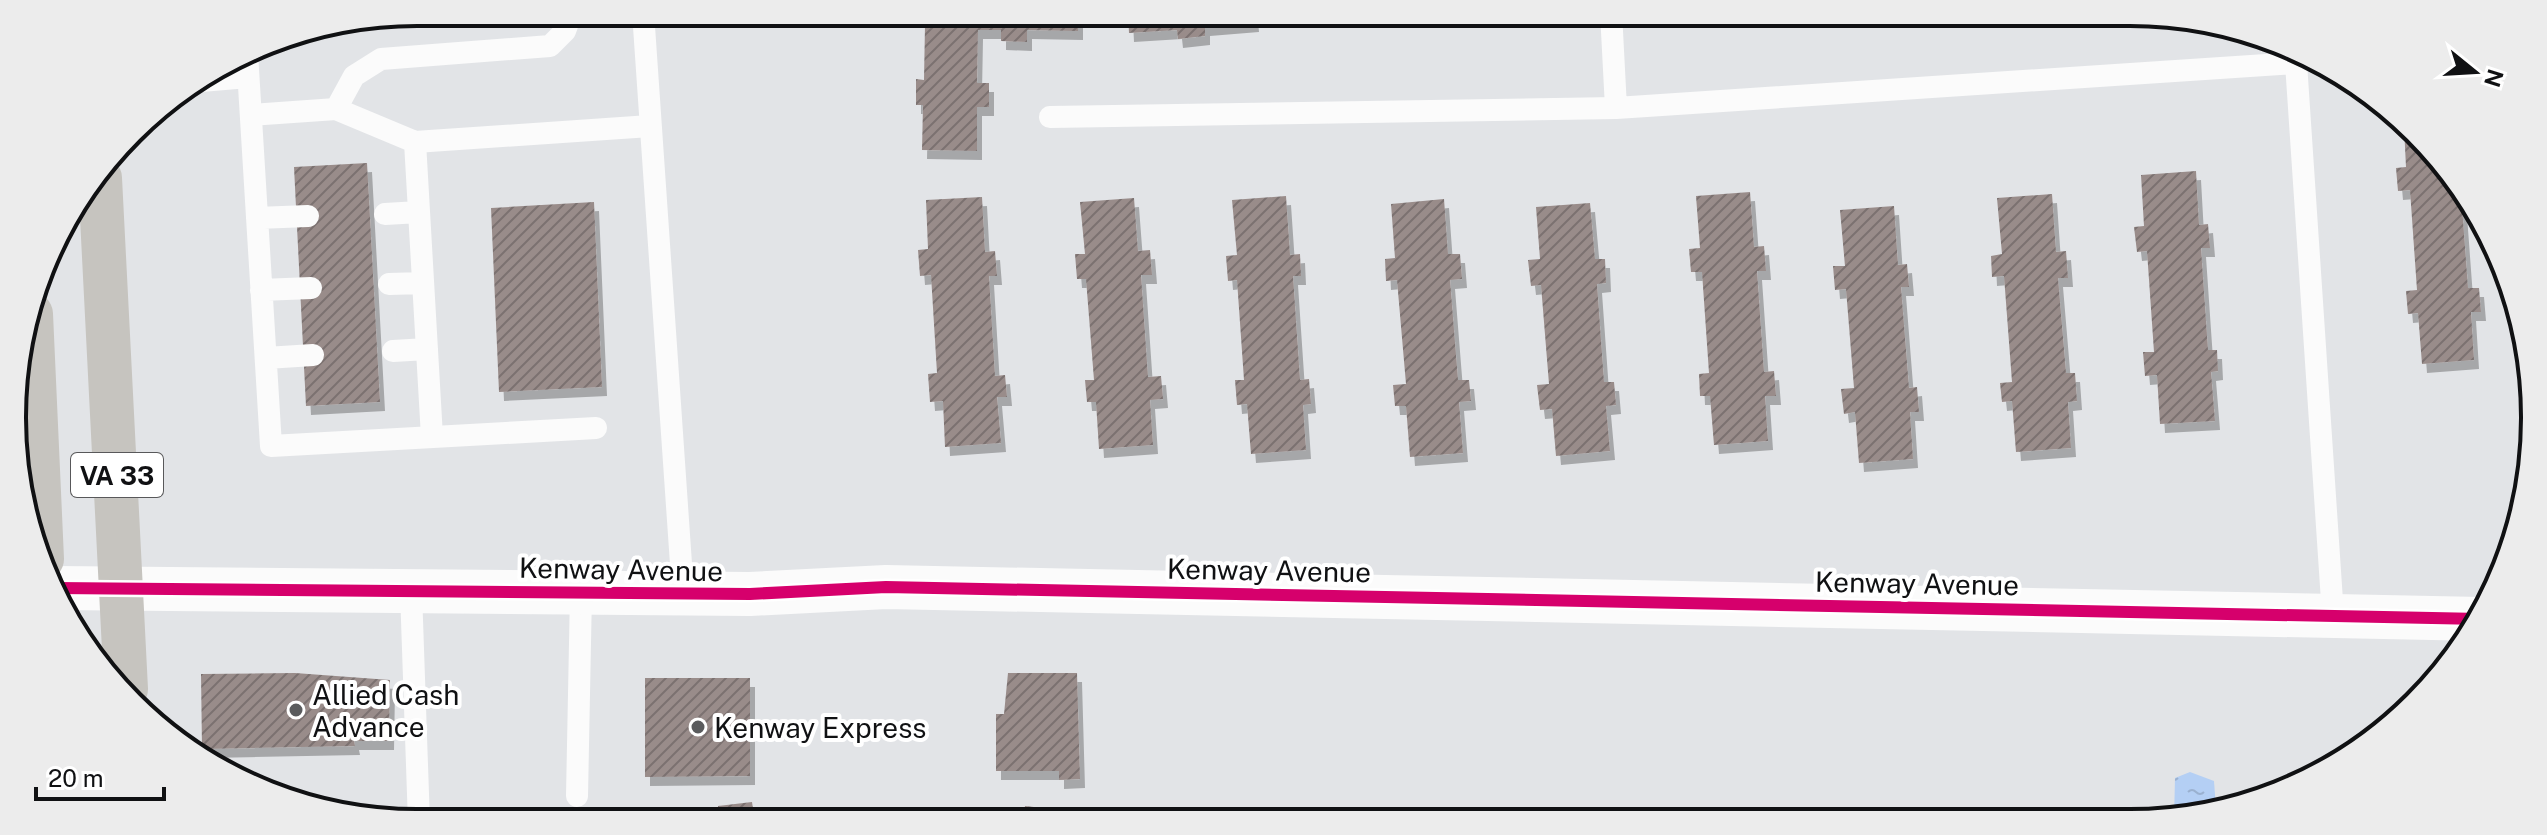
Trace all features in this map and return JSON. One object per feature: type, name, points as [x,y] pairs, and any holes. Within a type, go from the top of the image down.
[{"type":"main road","name":"VA 33","points":[[101,188],[126,679]]},
{"type":"main road","name":"VA 33","points":[[33,348],[40,523]]},
{"type":"street","name":"Kenway Avenue","points":[[65,588],[750,594],[902,587],[2465,619]]},
{"type":"lane","points":[[336,109],[354,76],[381,59],[550,46],[567,26]]},
{"type":"lane","points":[[644,26],[683,593]]},
{"type":"lane","points":[[1612,26],[1616,108]]},
{"type":"lane","points":[[1050,117],[1616,108],[2296,63]]},
{"type":"lane","points":[[2296,63],[2333,616]]},
{"type":"lane","points":[[247,65],[271,446],[596,428]]},
{"type":"lane","points":[[220,79],[248,77]]},
{"type":"lane","points":[[251,115],[336,109],[415,142],[650,126]]},
{"type":"lane","points":[[415,142],[432,437]]},
{"type":"lane","points":[[385,214],[419,212]]},
{"type":"lane","points":[[257,218],[308,216]]},
{"type":"lane","points":[[389,284],[423,283]]},
{"type":"lane","points":[[261,290],[311,288]]},
{"type":"lane","points":[[393,351],[427,349]]},
{"type":"lane","points":[[266,358],[313,355]]},
{"type":"lane","points":[[411,591],[419,809]]},
{"type":"lane","points":[[577,796],[581,592]]},
{"type":"water","points":[[2190,772],[2214,781],[2215,799],[2174,807],[2175,778]]},
{"type":"building","points":[[925,26],[1078,26],[1078,31],[1027,30],[1027,42],[1001,41],[1001,30],[978,30],[977,83],[989,83],[989,107],[977,107],[977,151],[922,150],[923,105],[916,105],[916,79],[924,80]]},
{"type":"building","points":[[1129,26],[1217,26],[1205,27],[1205,36],[1178,39],[1177,30],[1129,33]]},
{"type":"building","points":[[2405,140],[2424,159],[2462,212],[2468,288],[2479,288],[2481,312],[2471,312],[2474,360],[2422,364],[2418,313],[2408,314],[2406,291],[2417,290],[2410,190],[2398,191],[2396,168],[2406,167]]},
{"type":"building","points":[[367,163],[380,402],[306,406],[294,167]]},
{"type":"building","points":[[2196,171],[2199,225],[2208,224],[2210,248],[2201,248],[2208,350],[2217,350],[2218,371],[2211,372],[2215,421],[2160,424],[2157,375],[2145,376],[2143,352],[2154,352],[2147,251],[2137,252],[2134,227],[2144,226],[2141,175]]},
{"type":"building","points":[[1750,192],[1754,247],[1764,246],[1766,271],[1757,271],[1764,372],[1774,371],[1776,396],[1765,396],[1768,441],[1714,445],[1710,396],[1700,396],[1699,374],[1709,373],[1702,272],[1691,272],[1689,249],[1700,248],[1696,196]]},
{"type":"building","points":[[2052,194],[2056,252],[2066,251],[2068,278],[2058,278],[2066,373],[2075,373],[2077,401],[2068,402],[2071,448],[2016,452],[2012,401],[2002,402],[2000,383],[2012,382],[2004,276],[1992,277],[1991,256],[2002,254],[1997,198]]},
{"type":"building","points":[[1286,196],[1290,255],[1300,254],[1301,276],[1293,276],[1300,380],[1309,379],[1311,404],[1303,405],[1306,450],[1251,454],[1247,404],[1237,405],[1235,380],[1244,380],[1237,280],[1228,281],[1226,256],[1237,255],[1232,200]]},
{"type":"building","points":[[982,197],[985,252],[995,251],[997,276],[989,276],[995,376],[1005,375],[1007,397],[997,397],[1001,443],[945,447],[943,401],[930,402],[928,374],[937,373],[931,275],[920,276],[918,250],[928,249],[926,200]]},
{"type":"building","points":[[1134,198],[1138,251],[1150,250],[1152,275],[1141,275],[1148,377],[1161,376],[1163,399],[1150,400],[1153,445],[1099,449],[1096,402],[1087,402],[1085,380],[1094,380],[1086,279],[1077,279],[1075,254],[1085,254],[1080,202]]},
{"type":"building","points":[[1444,199],[1448,254],[1460,254],[1462,279],[1450,280],[1458,380],[1469,380],[1471,401],[1459,402],[1463,453],[1410,457],[1406,406],[1395,406],[1393,385],[1406,384],[1397,280],[1386,281],[1385,259],[1395,258],[1391,204]]},
{"type":"building","points":[[594,202],[602,387],[499,392],[491,208]]},
{"type":"building","points":[[1590,203],[1595,259],[1605,259],[1606,283],[1597,284],[1604,382],[1614,382],[1616,405],[1606,406],[1610,451],[1556,456],[1552,409],[1540,410],[1537,385],[1549,384],[1541,285],[1531,286],[1528,260],[1540,259],[1536,207]]},
{"type":"building","points":[[1894,206],[1898,265],[1907,264],[1909,287],[1901,287],[1909,388],[1917,387],[1919,412],[1910,412],[1913,459],[1859,463],[1855,412],[1844,414],[1841,389],[1854,388],[1846,289],[1835,290],[1833,266],[1845,266],[1840,210]]},
{"type":"building","name":"Allied Cash Advance","points":[[295,673],[390,680],[389,741],[354,741],[355,746],[209,749],[202,744],[201,674]]},
{"type":"building","points":[[1008,673],[1077,673],[1080,779],[1059,780],[1059,771],[996,771],[996,714],[1004,714]]},
{"type":"building","name":"Kenway Express","points":[[645,678],[750,678],[750,776],[645,777]]},
{"type":"building","points":[[752,802],[753,809],[718,809],[718,806]]},
{"type":"cycle path","points":[[65,588],[750,594],[886,587],[2465,619]]},
{"type":"place","name":"Allied Cash Advance","points":[[296,710]]},
{"type":"place","name":"Kenway Express","points":[[698,727]]}]
